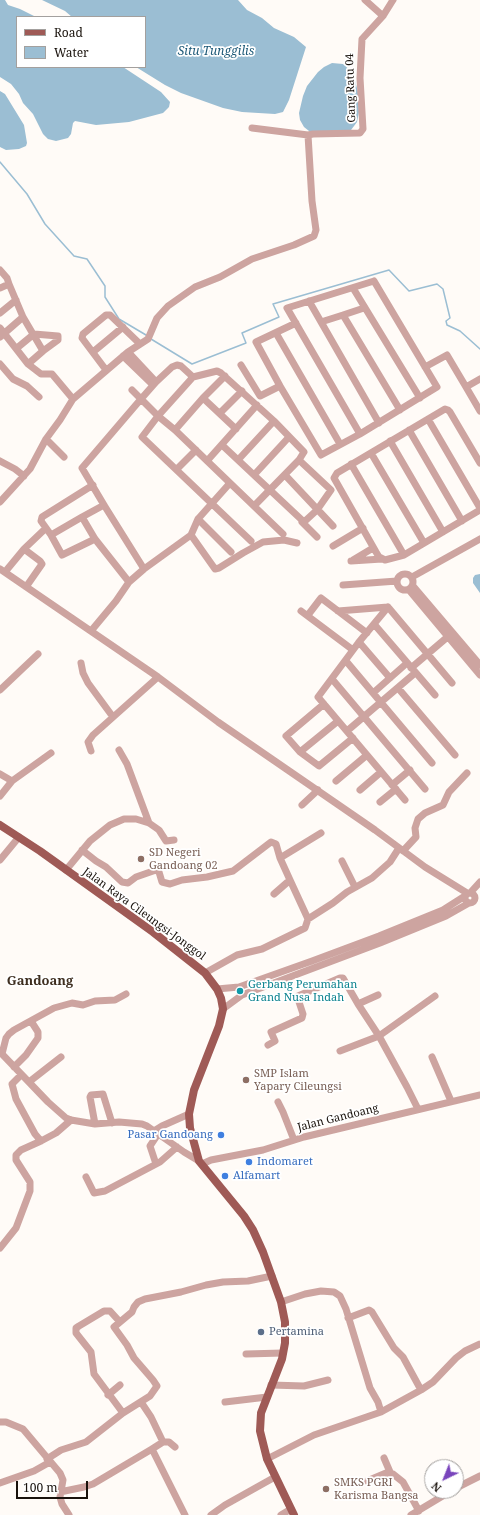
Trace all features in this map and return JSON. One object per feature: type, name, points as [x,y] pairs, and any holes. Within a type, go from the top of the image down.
[{"type":"main road","name":"Jalan Raya Cileungsi-Jonggol","points":[[0,824],[153,932],[205,973],[217,989],[221,998],[222,1009],[219,1026],[194,1090],[189,1114],[190,1128],[201,1163],[244,1216],[253,1230],[263,1252],[281,1302],[285,1322],[285,1343],[283,1353],[261,1413],[260,1431],[267,1459],[292,1512]]},
{"type":"street","points":[[365,0],[383,16]]},
{"type":"street","name":"Gang Ratu 04","points":[[308,135],[355,134],[362,131],[360,46],[362,39],[383,16],[392,0]]},
{"type":"street","points":[[0,502],[30,469],[46,439],[73,399],[106,370],[149,336],[157,318],[168,306],[195,287],[220,277],[252,259],[294,245],[314,236],[316,230],[312,201],[308,135],[252,128]]},
{"type":"street","points":[[0,270],[9,284],[23,317],[43,351]]},
{"type":"street","points":[[296,323],[256,342],[321,455],[340,444],[360,434],[379,423],[438,387],[374,281],[287,308],[296,323],[360,434]]},
{"type":"street","points":[[0,288],[9,284]]},
{"type":"street","points":[[353,288],[420,398]]},
{"type":"street","points":[[0,313],[16,300]]},
{"type":"street","points":[[309,301],[379,423]]},
{"type":"street","points":[[321,322],[364,308]]},
{"type":"street","points":[[106,370],[82,338],[83,334],[106,315],[110,315],[140,344]]},
{"type":"street","points":[[343,315],[400,410]]},
{"type":"street","points":[[23,317],[1,333],[17,348],[28,364],[41,374],[52,374],[73,399]]},
{"type":"street","points":[[93,352],[123,327]]},
{"type":"street","points":[[276,333],[340,444]]},
{"type":"street","points":[[17,348],[34,334],[58,336],[58,340],[28,364]]},
{"type":"street","points":[[126,354],[155,384]]},
{"type":"street","points":[[425,367],[447,355],[480,411]]},
{"type":"street","points":[[0,364],[13,379],[27,386],[39,397]]},
{"type":"street","points":[[144,569],[82,468],[141,399],[172,368],[177,365],[181,366],[194,377]]},
{"type":"street","points":[[241,365],[260,396],[280,386]]},
{"type":"street","points":[[251,542],[177,469],[142,437],[158,416],[194,377],[217,371],[225,376],[274,421],[304,452],[299,460],[254,506]]},
{"type":"street","points":[[175,430],[225,376]]},
{"type":"street","points":[[466,387],[480,379]]},
{"type":"street","points":[[132,390],[283,534]]},
{"type":"street","points":[[220,413],[242,391]]},
{"type":"street","points":[[203,398],[236,429]]},
{"type":"street","points":[[207,461],[257,405]]},
{"type":"street","points":[[382,559],[373,548],[334,478],[337,473],[445,409],[448,410],[476,449],[480,463]]},
{"type":"street","points":[[373,548],[351,561],[388,560],[404,555],[480,509],[428,419]]},
{"type":"street","points":[[238,460],[274,421]]},
{"type":"street","points":[[409,430],[462,521]]},
{"type":"street","points":[[254,475],[288,437]]},
{"type":"street","points":[[46,439],[64,457]]},
{"type":"street","points":[[390,441],[444,532]]},
{"type":"street","points":[[222,445],[317,537]]},
{"type":"street","points":[[177,469],[196,450]]},
{"type":"street","points":[[371,453],[424,543]]},
{"type":"street","points":[[299,460],[331,490],[317,510],[304,522],[302,522]]},
{"type":"street","points":[[0,461],[16,469],[24,476]]},
{"type":"street","points":[[351,464],[404,555]]},
{"type":"street","points":[[285,475],[333,526]]},
{"type":"street","points":[[91,631],[112,606],[129,582],[144,569],[191,535],[198,519],[230,483]]},
{"type":"street","points":[[93,485],[42,517],[41,521],[62,555],[95,539]]},
{"type":"street","points":[[51,536],[104,505]]},
{"type":"street","points":[[82,517],[95,539],[129,582]]},
{"type":"street","points":[[198,519],[231,552]]},
{"type":"street","points":[[46,528],[2,571],[158,677],[218,722],[318,790],[425,867],[472,897]]},
{"type":"street","points":[[333,546],[363,528]]},
{"type":"street","points":[[191,535],[215,569],[219,568],[246,550],[263,542],[284,540],[297,543]]},
{"type":"street","points":[[412,577],[480,539]]},
{"type":"street","points":[[24,549],[42,564],[26,587]]},
{"type":"street","points":[[397,581],[402,574],[408,574],[412,577]]},
{"type":"street","points":[[412,577],[411,588],[450,635],[480,675]]},
{"type":"street","points":[[343,585],[397,581]]},
{"type":"street","points":[[397,581],[400,589],[411,588]]},
{"type":"street","points":[[308,616],[321,598],[367,633]]},
{"type":"street","points":[[338,610],[388,607]]},
{"type":"street","points":[[388,607],[359,642],[318,697],[405,800]]},
{"type":"street","points":[[388,607],[452,683]]},
{"type":"street","points":[[301,610],[353,650]]},
{"type":"street","points":[[374,624],[435,695]]},
{"type":"street","points":[[373,693],[390,678],[411,668],[450,635]]},
{"type":"street","points":[[450,635],[477,660],[480,666]]},
{"type":"street","points":[[359,642],[390,678]]},
{"type":"street","points":[[0,690],[38,654]]},
{"type":"street","points":[[346,661],[432,763]]},
{"type":"street","points":[[81,663],[88,683],[113,717]]},
{"type":"street","points":[[347,731],[398,688],[411,668]]},
{"type":"street","points":[[91,751],[88,742],[98,730],[158,677]]},
{"type":"street","points":[[332,679],[425,788]]},
{"type":"street","points":[[398,688],[455,755]]},
{"type":"street","points":[[324,704],[286,736],[300,752],[319,766],[353,738]]},
{"type":"street","points":[[300,752],[338,721]]},
{"type":"street","points":[[119,750],[128,767],[149,824]]},
{"type":"street","points":[[0,796],[12,781],[51,753]]},
{"type":"street","points":[[336,781],[367,755]]},
{"type":"street","points":[[380,802],[410,770]]},
{"type":"street","points":[[360,790],[381,772]]},
{"type":"street","points":[[308,919],[333,904],[347,892],[372,878],[385,867],[417,835],[415,828],[418,819],[425,813],[443,805],[449,792],[468,773]]},
{"type":"street","points":[[0,774],[12,781]]},
{"type":"street","points":[[302,805],[318,790]]},
{"type":"street","points":[[66,870],[90,841],[116,822],[136,819],[159,830],[166,841],[174,840]]},
{"type":"street","points":[[280,858],[321,833]]},
{"type":"street","points":[[0,860],[19,837]]},
{"type":"street","points":[[82,850],[106,867],[124,883],[128,883],[143,874],[156,870],[159,872],[160,880],[168,884],[233,871],[271,842],[276,844],[280,858],[308,919],[307,925],[302,931],[262,949],[237,955],[205,973]]},
{"type":"street","points":[[342,861],[355,887]]},
{"type":"street","points":[[274,894],[290,880]]},
{"type":"street","points":[[217,989],[239,987],[313,964],[446,916],[472,897],[480,882]]},
{"type":"street","points":[[222,1009],[242,995],[313,964]]},
{"type":"street","points":[[268,1045],[275,1041],[271,1032],[302,1018],[303,1014],[298,996],[343,978],[379,1036],[418,1109]]},
{"type":"street","points":[[230,988],[235,1000]]},
{"type":"street","points":[[126,994],[114,1000],[95,1001],[83,1005],[72,1003],[60,1005],[9,1034],[6,1038],[1,1053],[48,1102],[66,1118],[96,1124],[119,1122],[142,1124],[201,1163]]},
{"type":"street","points":[[358,1004],[378,996]]},
{"type":"street","points":[[340,1051],[379,1036],[435,996]]},
{"type":"street","points":[[14,1067],[26,1055],[38,1038],[38,1032],[31,1021]]},
{"type":"street","points":[[29,1082],[61,1056]]},
{"type":"street","points":[[432,1057],[451,1101]]},
{"type":"street","points":[[22,1075],[12,1084],[16,1100],[35,1134],[41,1141]]},
{"type":"street","points":[[96,1124],[90,1097],[91,1095],[103,1094],[112,1123]]},
{"type":"street","name":"Jalan Gandoang","points":[[201,1163],[262,1150],[294,1140],[480,1095]]},
{"type":"street","points":[[278,1102],[294,1140]]},
{"type":"street","points":[[156,1164],[150,1146],[156,1133],[162,1126],[189,1114]]},
{"type":"street","points":[[0,1248],[16,1228],[30,1191],[30,1182],[16,1160],[16,1155],[21,1150],[56,1133],[72,1120]]},
{"type":"street","points":[[86,1177],[92,1192],[96,1194],[105,1191],[160,1162],[177,1147]]},
{"type":"street","points":[[0,1483],[34,1471],[61,1450],[86,1442],[123,1413],[154,1392],[157,1384],[134,1358],[127,1345],[115,1329],[115,1326],[132,1312],[138,1302],[145,1299],[181,1292],[206,1285],[223,1282],[248,1281],[272,1276]]},
{"type":"street","points":[[281,1302],[305,1294],[322,1291],[338,1293],[343,1299],[370,1388],[378,1402],[381,1412]]},
{"type":"street","points":[[120,1322],[107,1310],[83,1322],[76,1328],[76,1335],[91,1352],[94,1374],[108,1395],[123,1413]]},
{"type":"street","points":[[348,1318],[369,1310],[372,1312],[394,1348],[403,1356],[421,1390]]},
{"type":"street","points":[[267,1459],[314,1435],[381,1412],[433,1382],[456,1358],[465,1351],[480,1344]]},
{"type":"street","points":[[246,1354],[283,1353]]},
{"type":"street","points":[[271,1385],[304,1386],[328,1380]]},
{"type":"street","points":[[108,1395],[120,1385]]},
{"type":"street","points":[[225,1402],[267,1397]]},
{"type":"street","points":[[141,1402],[151,1417],[163,1442]]},
{"type":"street","points":[[0,1422],[6,1422],[23,1429],[63,1478],[60,1497],[62,1504],[69,1515]]},
{"type":"street","points":[[60,1492],[84,1487],[97,1482],[163,1442],[169,1442],[175,1447]]},
{"type":"street","points":[[152,1449],[185,1515]]},
{"type":"street","points":[[384,1458],[390,1472],[403,1482],[419,1510]]},
{"type":"street","points":[[367,1481],[390,1472]]},
{"type":"street","points":[[464,1484],[480,1476]]},
{"type":"street","points":[[211,1515],[225,1505],[275,1477]]},
{"type":"street","points":[[410,1515],[438,1499]]},
{"type":"street","points":[[282,1515],[292,1512]]},
{"type":"water","points":[[0,0],[5,0],[8,5],[34,16],[16,16],[16,68],[125,68],[161,92],[170,102],[169,107],[163,113],[129,122],[96,125],[75,121],[73,123],[71,134],[68,138],[56,141],[48,139],[43,134],[33,114],[23,103],[19,94],[11,84],[0,77]]},
{"type":"water","name":"Situ Tunggilis","points":[[42,0],[238,0],[247,10],[262,18],[274,28],[294,37],[306,47],[289,100],[283,112],[275,114],[242,112],[223,108],[181,93],[138,68],[146,68],[146,16],[71,16],[65,11]]},
{"type":"water","points":[[332,63],[343,64],[353,73],[358,92],[359,112],[357,122],[351,130],[319,132],[309,131],[304,127],[300,120],[299,113],[303,96],[307,86],[318,72]]},
{"type":"water","points":[[0,91],[5,94],[24,125],[27,143],[26,146],[19,149],[6,150],[0,147]]},
{"type":"water","points":[[480,574],[480,593],[473,583],[473,578],[475,575]]},
{"type":"waterway","points":[[0,162],[27,194],[45,224],[74,256],[87,259],[105,286],[105,297],[119,319],[146,335]]},
{"type":"waterway","points":[[151,339],[192,364],[246,343],[242,333],[279,317],[273,304],[389,270],[409,291],[437,284],[443,289],[450,318],[446,321],[447,325],[460,331],[480,349]]},
{"type":"place","name":"SD Negeri Gandoang 02","points":[[141,859]]},
{"type":"place","name":"Gerbang Perumahan Grand Nusa Indah","points":[[240,991]]},
{"type":"place","name":"SMP Islam Yapary Cileungsi","points":[[246,1080]]},
{"type":"place","name":"Pasar Gandoang","points":[[221,1135]]},
{"type":"place","name":"Indomaret","points":[[249,1162]]},
{"type":"place","name":"Alfamart","points":[[225,1176]]},
{"type":"place","name":"Pertamina","points":[[261,1332]]},
{"type":"place","name":"SMKS PGRI Karisma Bangsa","points":[[326,1489]]},
{"type":"district","name":"Gandoang","points":[[40,981]]}]
